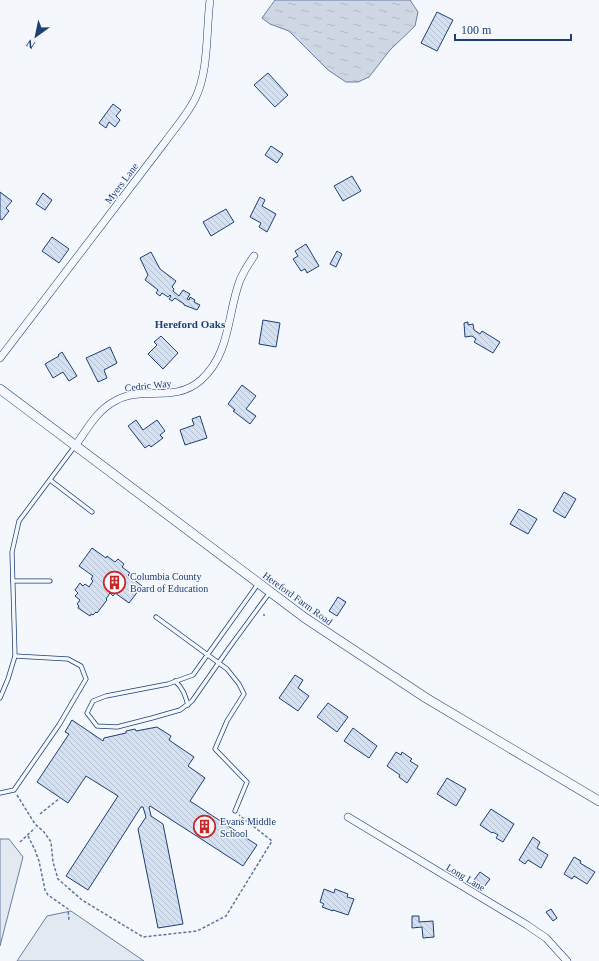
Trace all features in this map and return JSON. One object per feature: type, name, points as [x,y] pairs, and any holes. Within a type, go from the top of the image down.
[{"type":"street","name":"Myers Lane","points":[[0,358],[166,142],[190,108],[200,85],[204,63],[210,0]]},
{"type":"street","name":"Cedric Way","points":[[75,446],[97,415],[105,407],[116,400],[126,396],[173,393],[186,390],[200,381],[213,368],[223,348],[240,279],[254,256]]},
{"type":"street","name":"Hereford Farm Road","points":[[0,389],[305,618],[426,698],[599,801]]},
{"type":"street","name":"Long Lane","points":[[348,817],[527,925],[546,938],[567,961]]},
{"type":"lane","points":[[0,698],[8,679],[14,656],[12,552],[19,521],[75,446]]},
{"type":"lane","points":[[50,480],[92,512]]},
{"type":"lane","points":[[13,581],[50,581]]},
{"type":"lane","points":[[259,583],[193,675],[168,684],[106,696],[93,701],[88,713],[97,726],[117,726],[180,710],[192,702],[270,592]]},
{"type":"lane","points":[[156,617],[206,655],[219,662],[227,669],[239,684],[244,694],[227,720],[215,748],[247,782],[235,811]]},
{"type":"lane","points":[[0,793],[14,790],[59,725],[86,679],[81,666],[68,659],[14,656]]},
{"type":"lane","points":[[175,681],[181,686],[188,705]]},
{"type":"path","points":[[14,790],[24,809],[51,842],[58,879],[82,900],[143,937],[197,931],[226,916],[272,841],[235,811]]},
{"type":"path","points":[[40,814],[60,798]]},
{"type":"path","points":[[20,842],[35,828]]},
{"type":"path","points":[[28,836],[39,861],[45,890],[48,895],[68,909],[69,921]]},
{"type":"shaded area","points":[[0,839],[9,839],[23,857],[0,946]]},
{"type":"shaded area","points":[[71,911],[144,961],[17,961],[47,916]]},
{"type":"water","points":[[275,0],[410,0],[418,12],[415,26],[390,50],[369,77],[358,82],[346,82],[328,70],[289,31],[270,24],[262,18]]},
{"type":"building","points":[[437,12],[453,20],[437,51],[421,43]]},
{"type":"building","points":[[268,73],[288,95],[275,107],[254,85]]},
{"type":"building","points":[[113,104],[121,110],[116,116],[120,120],[115,127],[109,122],[106,128],[99,123]]},
{"type":"building","points":[[271,146],[283,154],[277,163],[265,155]]},
{"type":"building","points":[[352,176],[361,191],[343,201],[334,186]]},
{"type":"building","points":[[0,192],[12,201],[6,208],[9,211],[2,220],[0,219]]},
{"type":"building","points":[[43,193],[52,200],[45,210],[36,204]]},
{"type":"building","points":[[260,197],[265,200],[262,206],[276,214],[267,232],[259,227],[261,223],[250,217]]},
{"type":"building","points":[[226,209],[234,222],[211,236],[203,222]]},
{"type":"building","points":[[52,237],[69,249],[59,263],[42,251]]},
{"type":"building","points":[[306,244],[319,266],[307,273],[305,269],[301,271],[293,259],[298,256],[295,251]]},
{"type":"building","points":[[337,251],[342,254],[336,267],[330,264]]},
{"type":"building","points":[[151,252],[160,269],[176,281],[172,287],[174,289],[173,291],[179,296],[183,290],[190,294],[187,299],[189,300],[190,297],[195,300],[194,302],[200,305],[197,310],[184,305],[175,298],[172,301],[169,299],[171,296],[170,295],[168,297],[162,293],[160,296],[156,293],[158,290],[145,280],[148,275],[140,258]]},
{"type":"building","points":[[263,320],[280,323],[276,347],[259,344]]},
{"type":"building","points":[[468,322],[468,325],[473,324],[474,330],[480,334],[482,331],[500,342],[493,353],[474,342],[476,339],[472,336],[465,337],[464,323]]},
{"type":"building","points":[[161,336],[178,353],[163,369],[148,354],[157,345],[154,342]]},
{"type":"building","points":[[110,347],[117,363],[104,370],[107,378],[98,382],[86,358]]},
{"type":"building","points":[[62,352],[77,376],[69,381],[63,372],[53,378],[45,364],[59,356],[58,355]]},
{"type":"building","points":[[242,385],[256,396],[246,409],[256,416],[250,424],[233,411],[235,410],[228,404]]},
{"type":"building","points":[[200,416],[207,438],[185,445],[180,430],[194,425],[192,419]]},
{"type":"building","points":[[136,420],[143,430],[157,420],[165,431],[160,435],[163,438],[151,447],[149,445],[145,448],[128,426]]},
{"type":"building","points":[[564,492],[576,499],[565,518],[553,511]]},
{"type":"building","points":[[519,509],[537,519],[528,534],[510,524]]},
{"type":"building","name":"Columbia County Board of Education","points":[[92,548],[106,558],[107,556],[115,562],[118,559],[124,564],[122,567],[130,573],[128,575],[142,586],[129,603],[115,593],[113,596],[110,593],[106,599],[107,600],[97,613],[96,612],[93,615],[91,614],[90,616],[78,608],[79,606],[77,604],[80,600],[75,596],[78,593],[75,590],[80,583],[83,586],[85,584],[89,587],[93,581],[91,579],[93,576],[79,566]]},
{"type":"building","points":[[338,597],[346,602],[337,616],[329,611]]},
{"type":"building","points":[[295,675],[303,680],[298,688],[309,696],[298,711],[279,698]]},
{"type":"building","points":[[328,703],[348,717],[337,732],[317,717]]},
{"type":"building","name":"Evans Middle School","points":[[72,720],[103,741],[104,738],[126,733],[126,731],[135,729],[136,731],[157,727],[171,736],[169,740],[194,757],[188,766],[205,778],[190,801],[257,845],[243,866],[150,806],[149,807],[151,816],[163,824],[183,924],[158,928],[138,829],[146,817],[143,807],[141,807],[88,890],[66,876],[118,796],[86,776],[68,803],[37,782],[69,734],[65,732]]},
{"type":"building","points":[[353,728],[377,746],[369,758],[344,741]]},
{"type":"building","points":[[396,752],[401,755],[402,752],[412,759],[410,761],[418,766],[407,783],[399,777],[400,775],[387,766]]},
{"type":"building","points":[[447,778],[466,789],[456,806],[437,794]]},
{"type":"building","points":[[491,809],[514,824],[503,842],[496,838],[498,835],[480,825]]},
{"type":"building","points":[[533,837],[540,842],[537,848],[548,855],[541,868],[528,860],[525,864],[519,860]]},
{"type":"building","points":[[574,857],[581,861],[580,863],[595,872],[587,884],[574,876],[572,879],[564,874]]},
{"type":"building","points":[[480,872],[490,879],[484,887],[474,880]]},
{"type":"building","points":[[324,889],[334,893],[335,889],[348,894],[347,897],[354,899],[348,915],[322,907],[324,904],[320,902]]},
{"type":"building","points":[[551,909],[557,918],[553,921],[546,912]]},
{"type":"building","points":[[412,916],[419,916],[419,922],[433,921],[434,937],[423,938],[422,927],[412,928]]},
{"type":"place","name":"Columbia County Board of Education","points":[[115,582]]},
{"type":"place","name":"Evans Middle School","points":[[205,827]]},
{"type":"district","name":"Hereford Oaks","points":[[190,324]]}]
